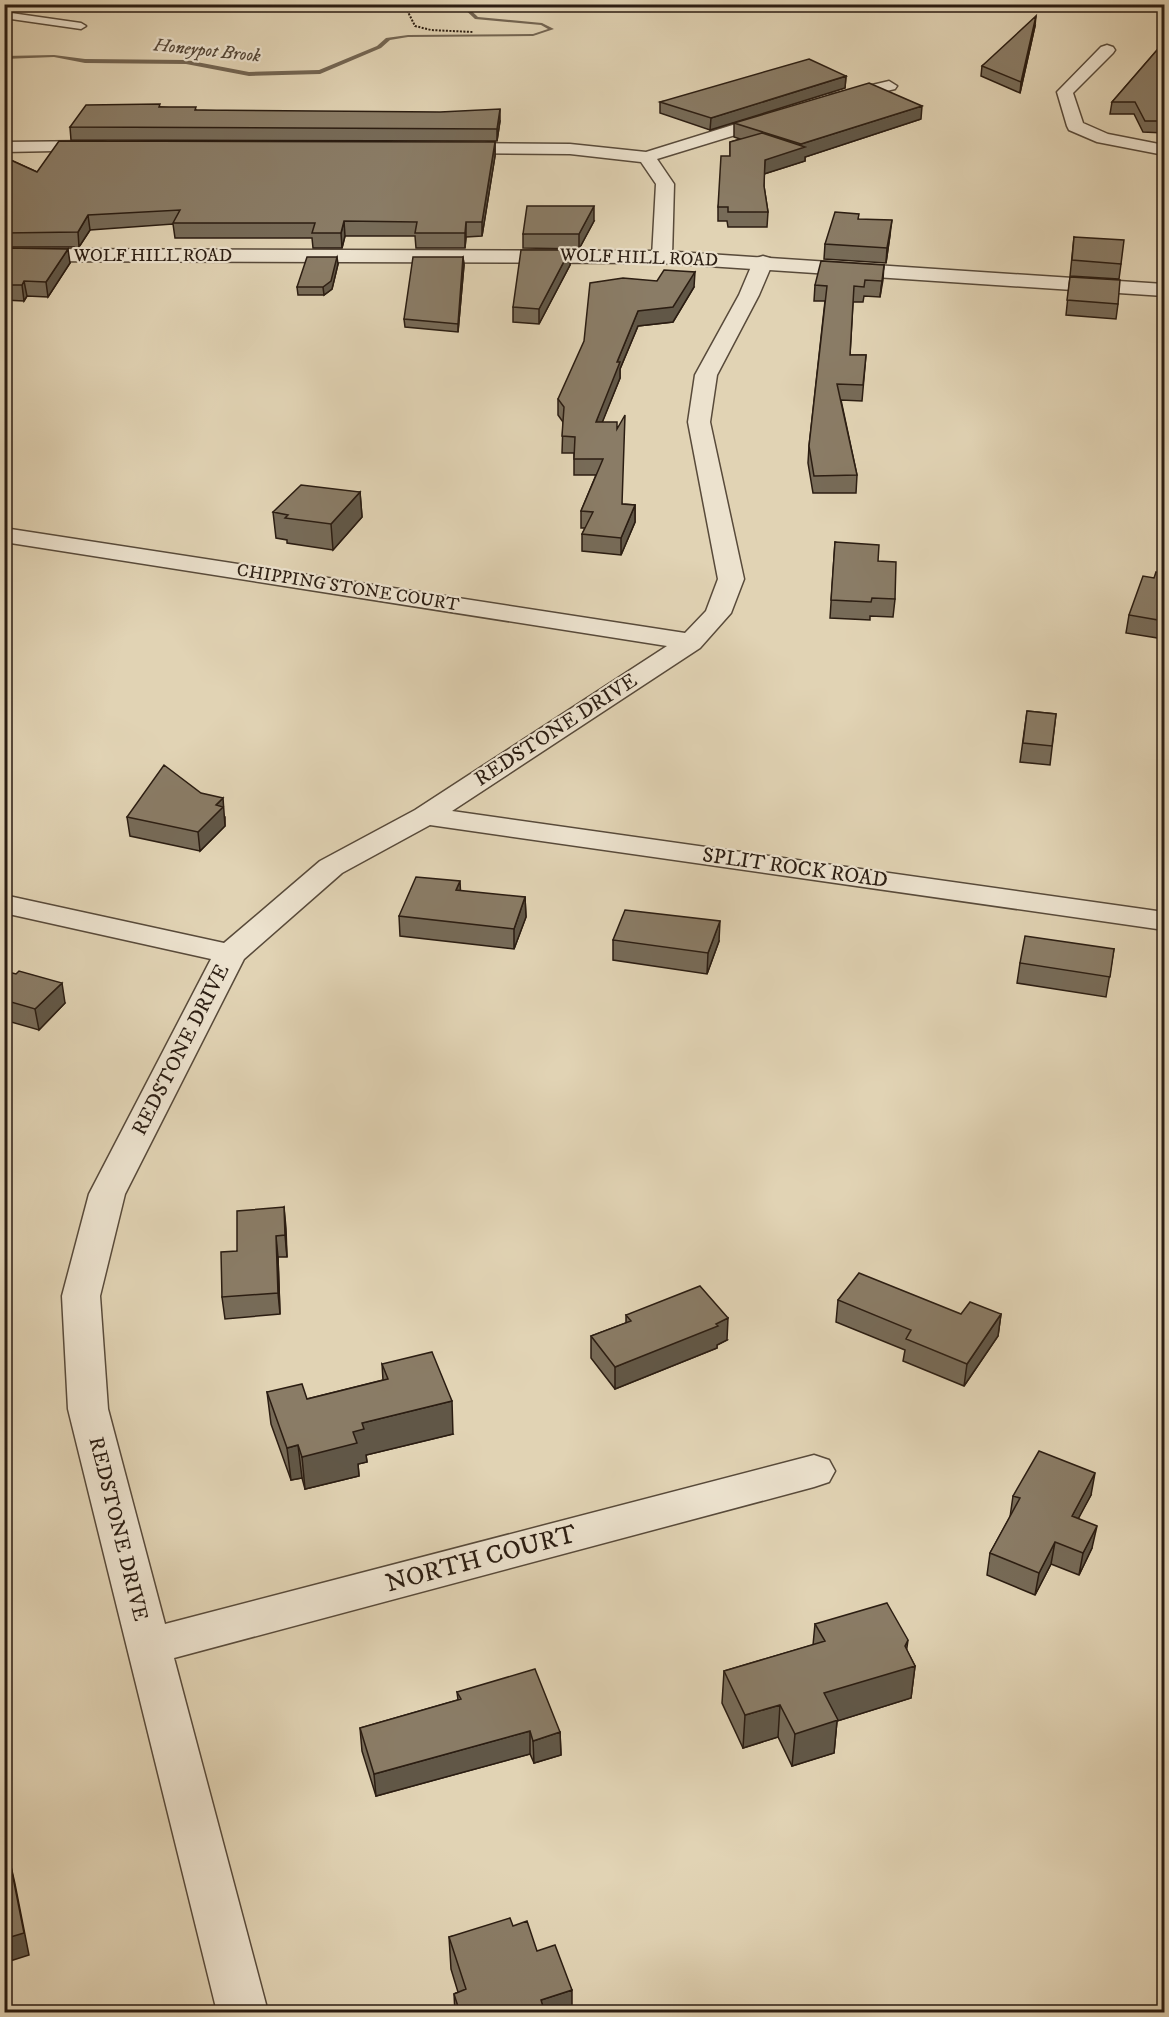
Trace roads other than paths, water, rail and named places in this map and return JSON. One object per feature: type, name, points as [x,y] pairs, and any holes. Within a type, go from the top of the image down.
[{"type":"street","points":[[1107,50],[1065,92],[1075,126],[1103,138],[1164,150]]},
{"type":"street","points":[[816,104],[854,92],[889,86]]},
{"type":"street","points":[[428,148],[570,149],[647,157],[795,111]]},
{"type":"street","points":[[4,147],[119,147]]},
{"type":"street","points":[[647,157],[665,184],[662,257]]},
{"type":"street","name":"WOLF HILL ROAD","points":[[4,255],[662,257],[1164,290]]},
{"type":"street","name":"REDSTONE DRIVE","points":[[242,2013],[88,1409],[81,1296],[107,1194],[230,954],[331,867],[425,816],[691,642],[718,613],[731,579],[699,422],[706,375],[749,296],[763,262]]},
{"type":"street","name":"CHIPPING STONE COURT","points":[[4,535],[691,642]]},
{"type":"street","name":"SPLIT ROCK ROAD","points":[[425,816],[1164,921]]},
{"type":"street","points":[[4,904],[230,954]]},
{"type":"street","name":"NORTH COURT","points":[[148,1647],[814,1471]]},
{"type":"lane","points":[[58,4],[96,4]]},
{"type":"lane","points":[[4,15],[81,26]]},
{"type":"waterway","name":"Honeypot Brook","points":[[4,58],[54,56],[85,61],[186,62],[249,74],[320,72],[379,47],[388,39],[408,36],[533,35],[552,29],[542,24],[477,18],[461,4]]}]
